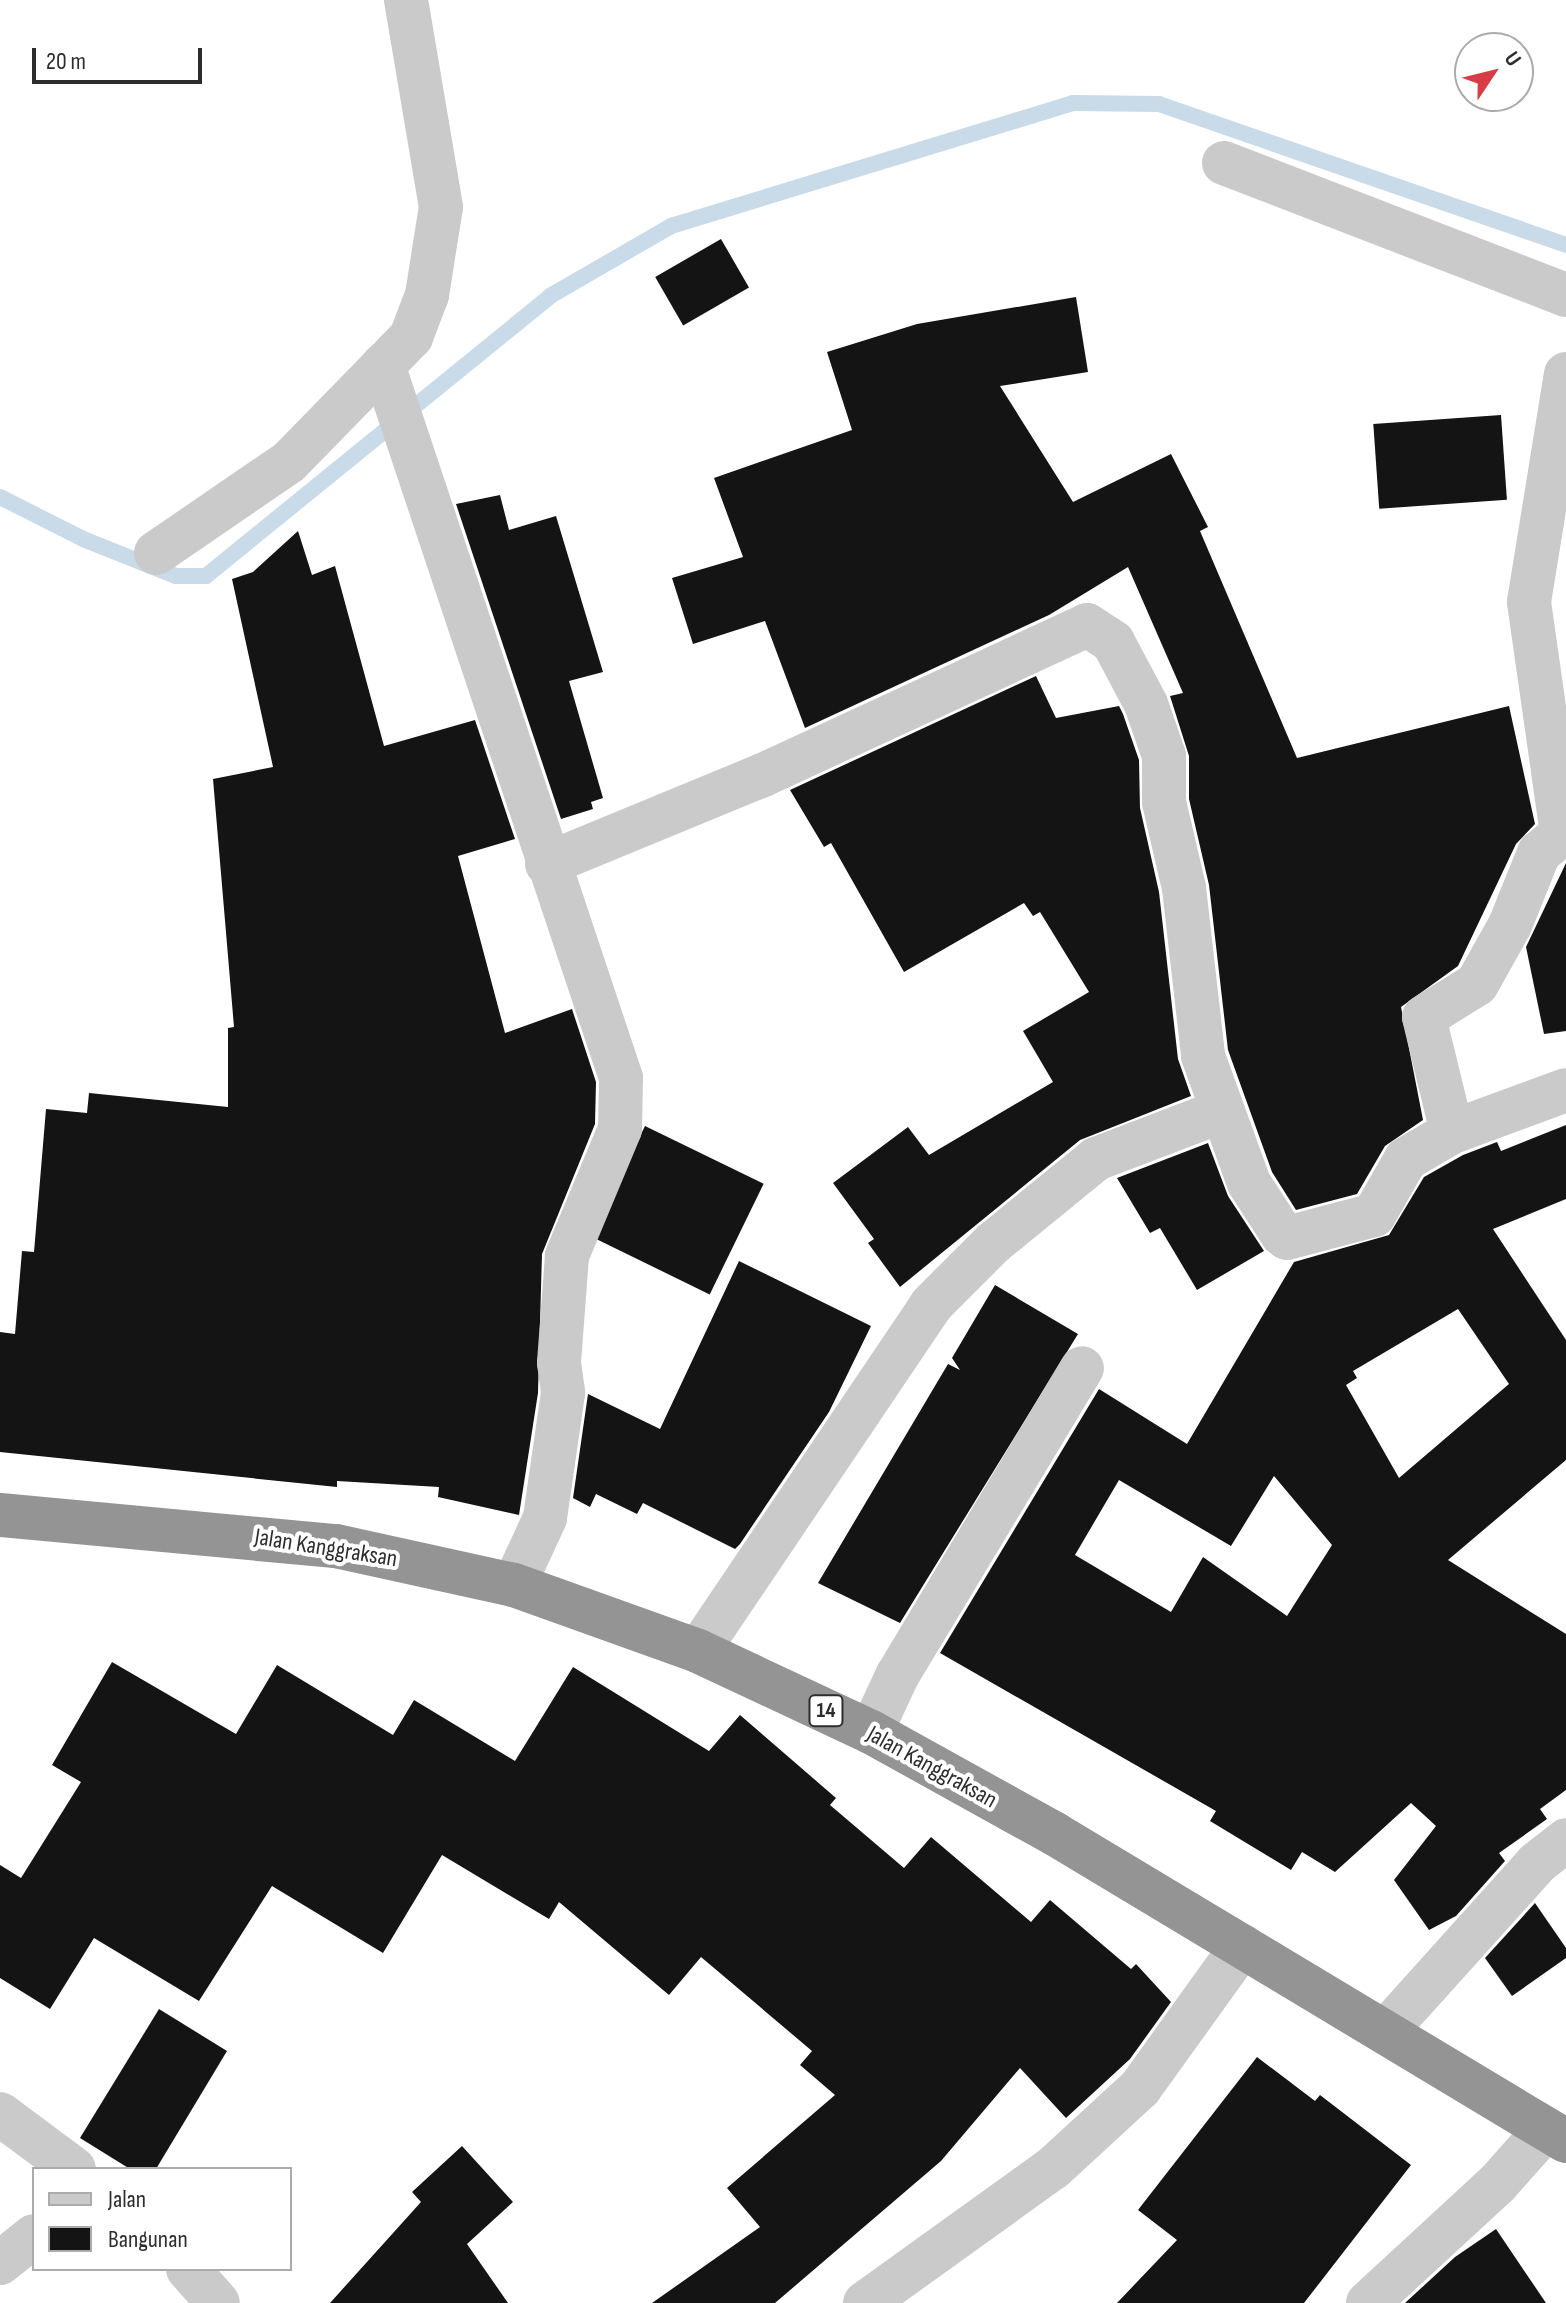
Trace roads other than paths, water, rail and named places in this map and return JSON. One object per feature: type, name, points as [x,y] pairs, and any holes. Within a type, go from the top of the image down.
[{"type":"highway","name":"Jalan Kanggraksan","points":[[0,1515],[336,1546],[514,1585],[698,1651],[871,1732],[1242,1946],[1556,2135]]},
{"type":"street","points":[[156,553],[289,462],[388,381],[411,337],[427,295],[441,207],[406,0]]},
{"type":"street","points":[[1224,163],[1566,295]]},
{"type":"street","points":[[1452,1132],[1424,1017],[1477,984],[1510,925],[1539,853],[1562,834],[1529,602],[1566,374]]},
{"type":"street","points":[[388,381],[409,452],[621,1078],[620,1129],[567,1256],[559,1363],[563,1393],[545,1518],[514,1585]]},
{"type":"street","points":[[547,864],[763,775],[1087,625],[1102,630],[1146,704],[1164,756],[1164,802],[1184,888],[1203,1056],[1249,1183],[1287,1238],[1374,1215],[1399,1165],[1452,1132],[1566,1090]]},
{"type":"street","points":[[698,1651],[931,1305],[993,1243],[1096,1159],[1222,1111]]},
{"type":"street","points":[[871,1732],[897,1676],[1082,1368]]},
{"type":"street","points":[[1385,2032],[1527,1873],[1566,1840]]},
{"type":"street","points":[[865,2303],[1053,2168],[1140,2088],[1242,1946]]},
{"type":"street","points":[[0,2114],[71,2167]]},
{"type":"street","points":[[1368,2303],[1498,2183],[1556,2135]]},
{"type":"street","points":[[0,2263],[32,2238]]},
{"type":"street","points":[[190,2271],[218,2303]]},
{"type":"waterway","points":[[0,497],[83,539],[176,576],[206,576],[550,296],[671,226],[1073,103],[1159,104],[1566,245]]}]
